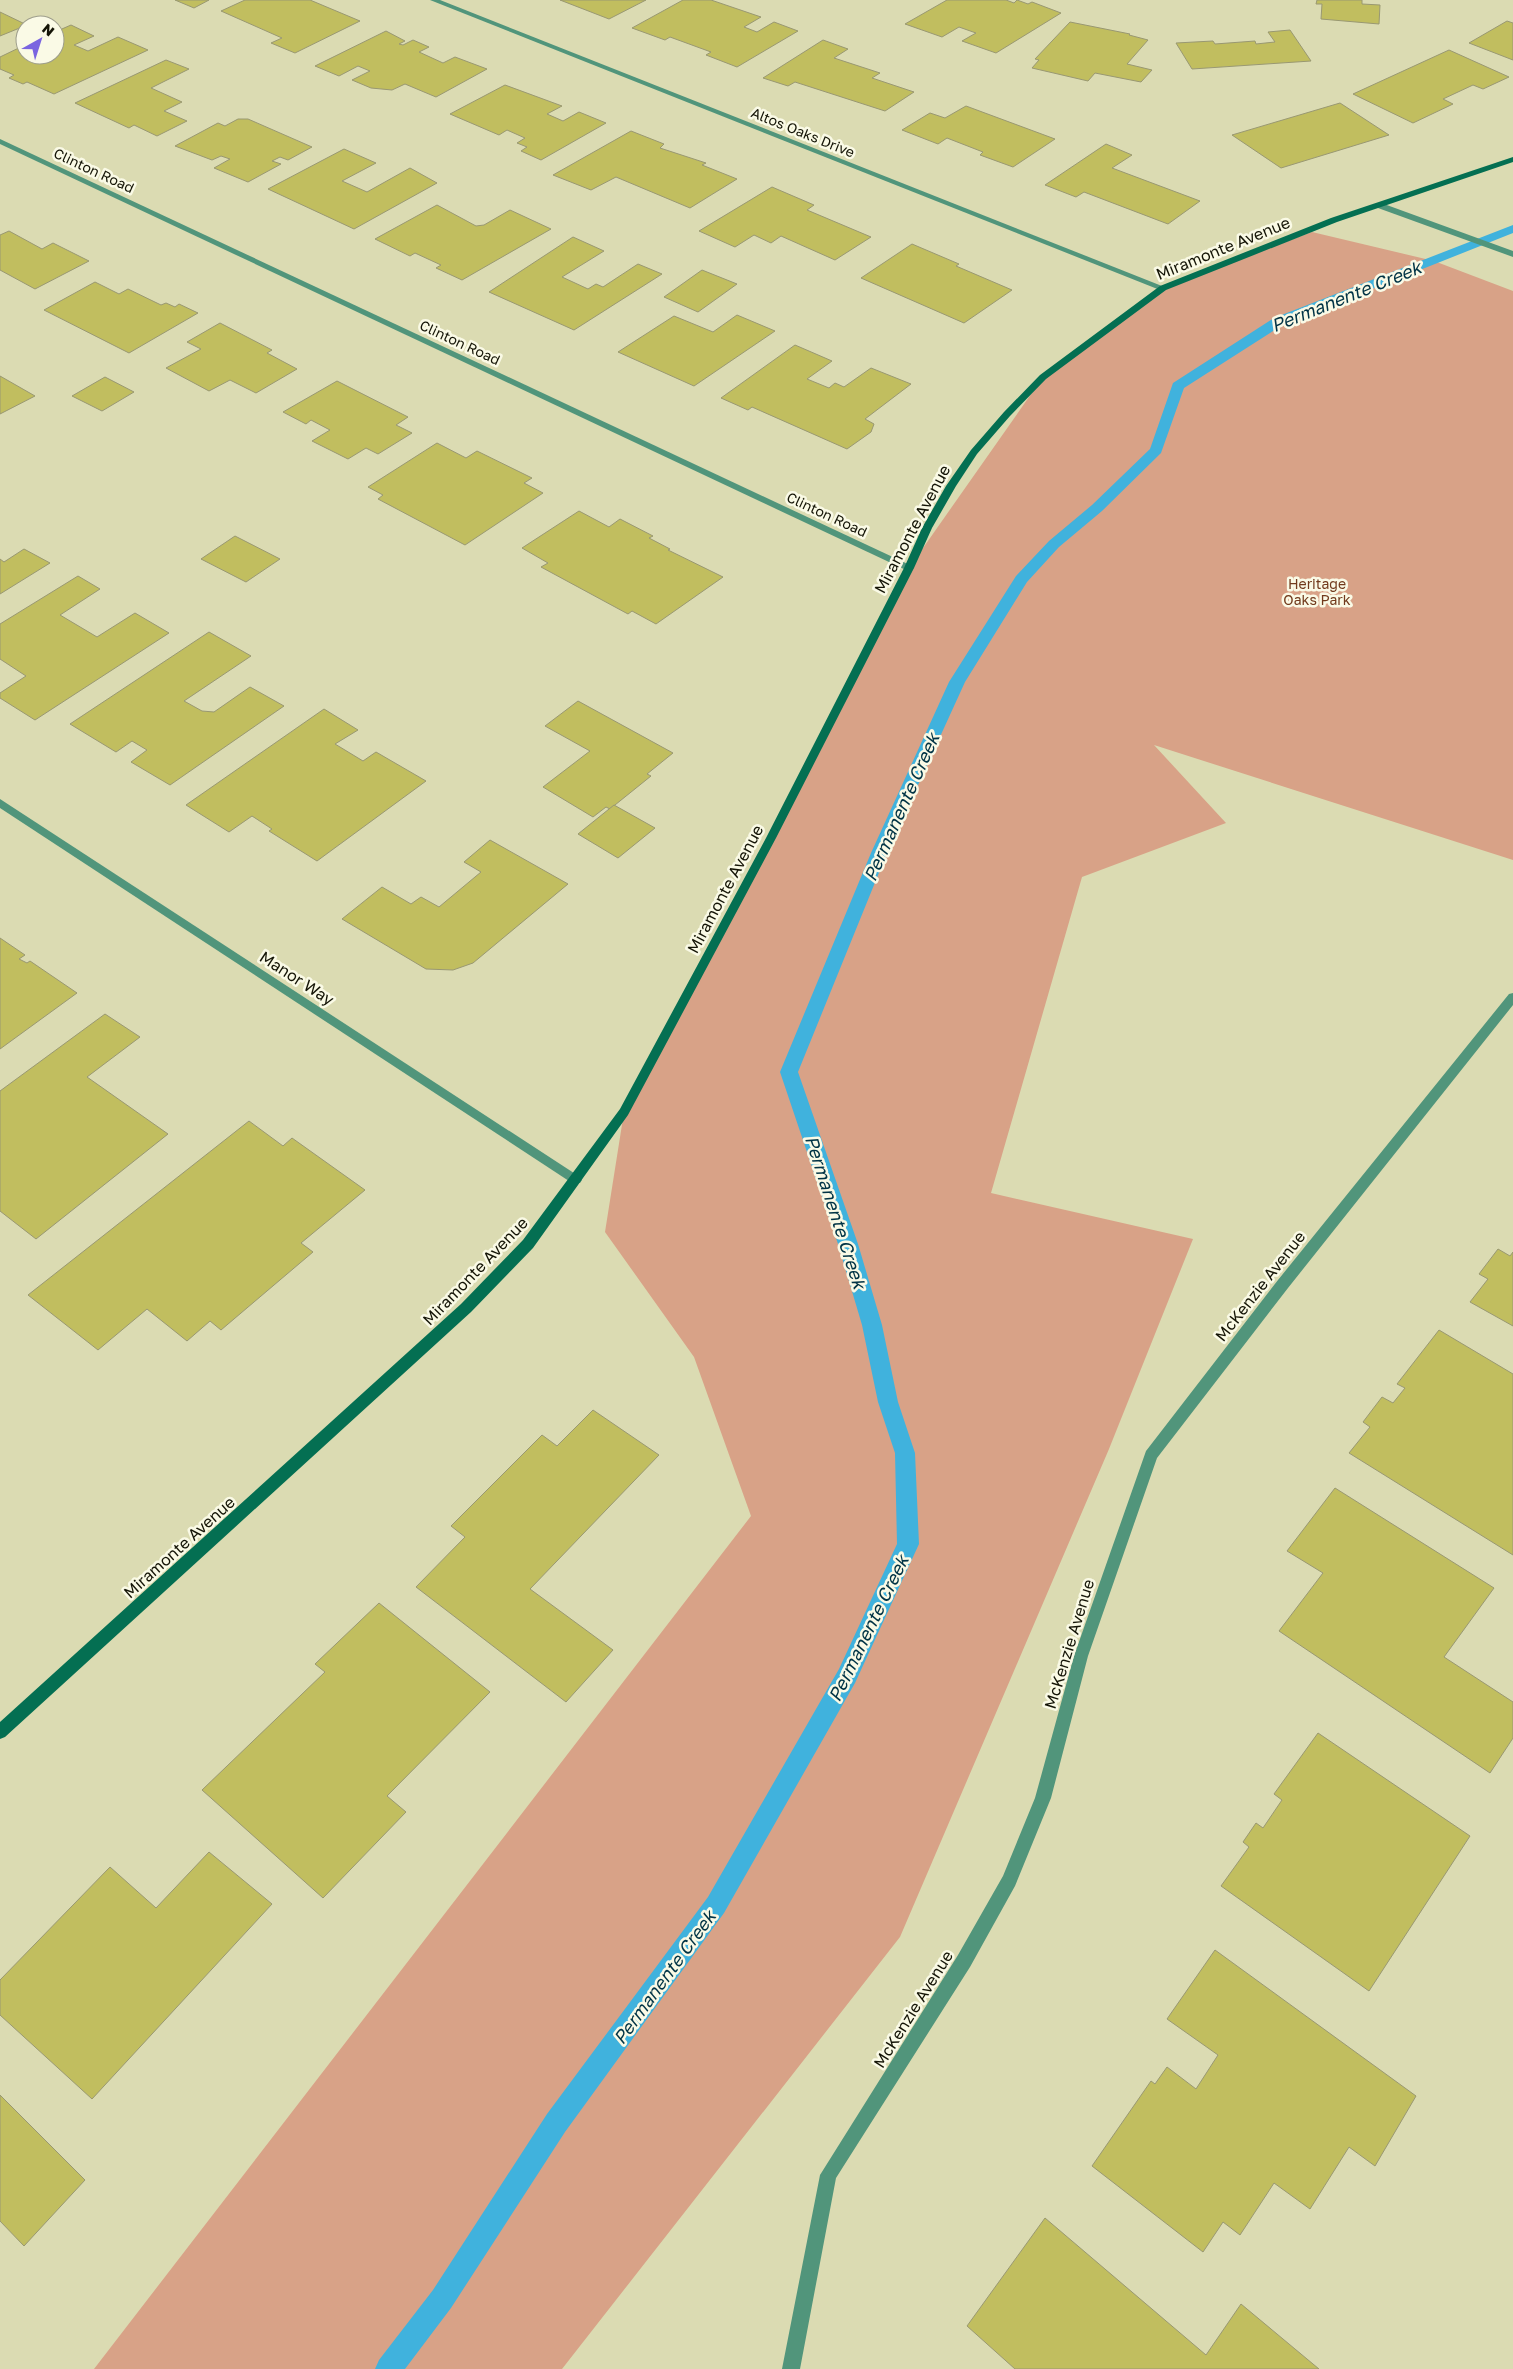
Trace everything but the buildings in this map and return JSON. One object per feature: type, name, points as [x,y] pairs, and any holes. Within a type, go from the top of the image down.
[{"type":"street","name":"Altos Oaks Drive","points":[[434,0],[1163,288]]},
{"type":"street","name":"Clinton Road","points":[[0,141],[909,568]]},
{"type":"street","name":"Miramonte Avenue","points":[[0,1732],[466,1308],[528,1244],[624,1112],[685,1001],[909,568],[927,528],[951,486],[974,452],[1007,414],[1043,377],[1082,346],[1163,288],[1334,220],[1382,206],[1513,159]]},
{"type":"street","points":[[1382,206],[1513,254]]},
{"type":"street","name":"Manor Way","points":[[0,803],[576,1180]]},
{"type":"street","name":"McKenzie Avenue","points":[[791,2369],[828,2175],[964,1961],[1009,1881],[1043,1798],[1081,1656],[1152,1456],[1282,1284],[1513,997]]},
{"type":"green space","name":"Heritage Oaks Park","points":[[1312,232],[1434,261],[1513,291],[1513,860],[1154,745],[1226,823],[1082,877],[991,1193],[1193,1239],[1109,1449],[900,1937],[562,2369],[94,2369],[751,1516],[694,1357],[605,1232],[624,1112],[909,568],[1043,377],[1163,288]]},
{"type":"waterway","name":"Permanente Creek","points":[[388,2369],[442,2299],[556,2123],[716,1905],[847,1676],[908,1544],[905,1453],[888,1402],[872,1325],[848,1244],[789,1072],[879,853],[957,682],[1021,579],[1054,544],[1097,508],[1156,450],[1178,386],[1279,321],[1513,229]]}]
